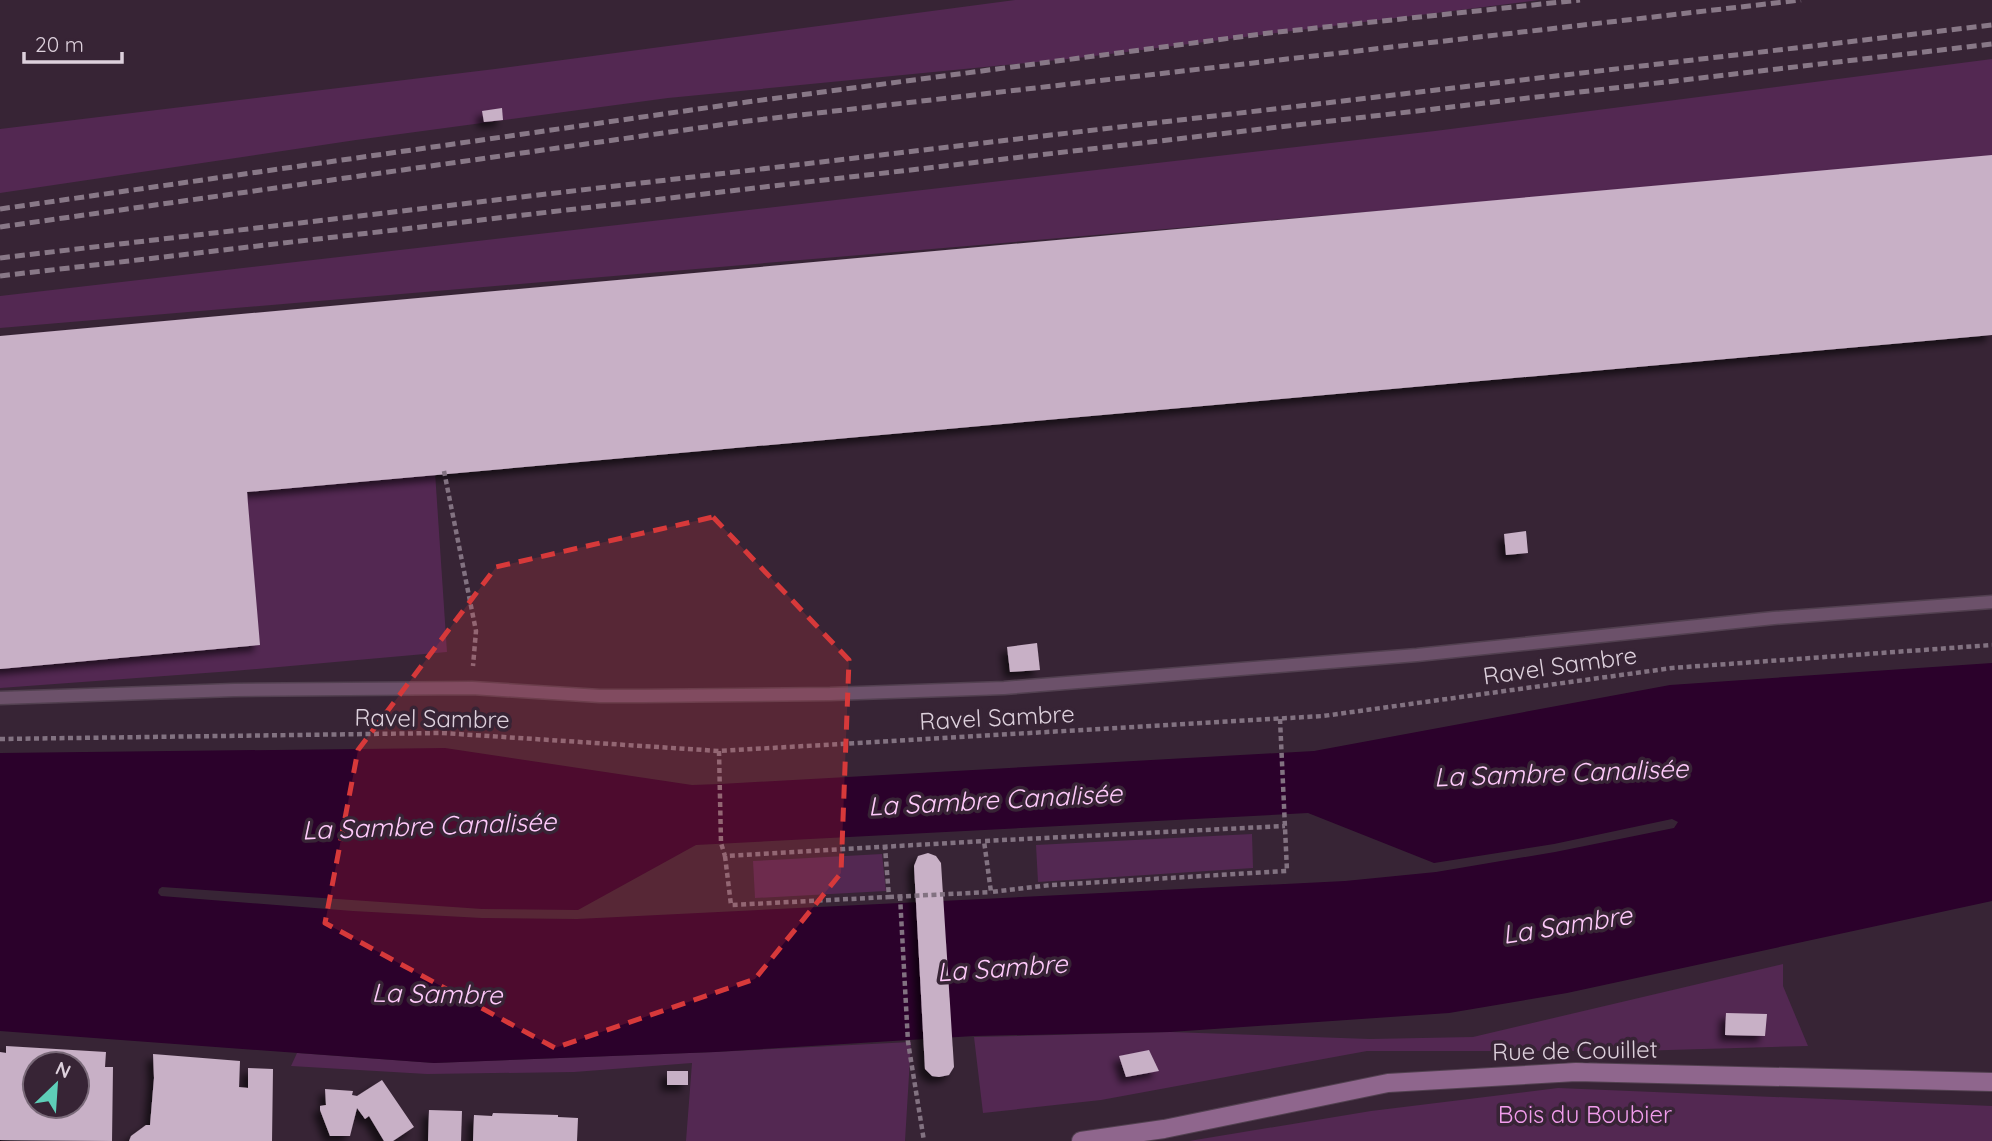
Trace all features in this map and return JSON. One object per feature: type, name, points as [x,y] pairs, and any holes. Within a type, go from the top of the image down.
[{"type":"main road","name":"Rue de Couillet","points":[[1081,1141],[1164,1129],[1388,1083],[1576,1072],[1992,1082]]},
{"type":"lane","points":[[0,698],[234,690],[472,688],[643,696],[830,694],[1004,688],[1417,655],[1774,618],[1992,602]]},
{"type":"path","points":[[444,471],[475,631],[472,688]]},
{"type":"path","name":"Ravel Sambre","points":[[0,739],[442,733],[719,751],[1323,716],[1672,668],[1992,645]]},
{"type":"path","points":[[719,751],[722,843],[731,905],[888,897],[900,899],[1051,885],[1287,871],[1280,719]]},
{"type":"path","points":[[725,856],[1285,826]]},
{"type":"path","points":[[984,841],[991,892]]},
{"type":"path","points":[[885,846],[888,897]]},
{"type":"path","points":[[900,899],[908,1042],[924,1141]]},
{"type":"highlighted area","points":[[713,517],[849,660],[841,873],[755,979],[555,1048],[325,923],[358,750],[496,567]]},
{"type":"green space","points":[[1015,0],[1539,0],[1078,58],[668,98],[356,140],[0,193],[0,129],[495,69]]},
{"type":"green space","points":[[1992,59],[1992,159],[0,328],[0,296],[1435,131]]},
{"type":"green space","points":[[435,472],[447,652],[0,688],[0,663],[233,489]]},
{"type":"green space","points":[[1252,834],[1253,868],[1038,882],[1036,845]]},
{"type":"green space","points":[[882,854],[886,891],[755,898],[753,861]]},
{"type":"green space","points":[[1783,964],[1783,986],[1808,1046],[1635,1051],[1367,1051],[1101,1100],[983,1113],[974,1037],[1170,1032],[1370,1039],[1473,1037]]},
{"type":"green space","points":[[911,1042],[905,1141],[686,1141],[692,1063],[574,1072],[427,1074],[291,1066],[297,1053],[434,1063]]},
{"type":"green space","name":"Bois du Boubier","points":[[1558,1088],[1992,1106],[1992,1141],[1189,1141],[1371,1111]]},
{"type":"water","points":[[1992,663],[1992,901],[1567,993],[1449,1013],[1170,1032],[974,1036],[715,1052],[434,1063],[0,1031],[0,753],[445,748],[692,785],[720,784],[1314,751],[1670,685]],"holes":[[[1308,813],[1434,863],[1554,844],[1672,819],[1678,822],[1674,828],[1555,852],[1436,872],[1345,881],[577,919],[482,918],[353,911],[161,896],[158,893],[162,887],[482,909],[578,910],[696,845]]]},
{"type":"building","points":[[502,108],[503,120],[484,122],[482,111]]},
{"type":"building","points":[[1992,155],[1992,335],[247,492],[260,645],[0,669],[0,336]]},
{"type":"building","points":[[1526,531],[1528,553],[1506,555],[1504,534]]},
{"type":"building","points":[[1037,643],[1040,670],[1010,672],[1007,647]]},
{"type":"building","points":[[928,853],[936,856],[941,863],[954,1067],[949,1075],[939,1077],[932,1076],[925,1069],[914,866],[918,856]]},
{"type":"building","points":[[1726,1013],[1767,1014],[1765,1036],[1725,1035]]},
{"type":"building","points":[[6,1046],[73,1050],[21,1050],[21,1120],[91,1120],[91,1051],[106,1052],[105,1067],[113,1067],[112,1141],[0,1140],[0,1052],[6,1053]]},
{"type":"building","points":[[1149,1050],[1159,1071],[1126,1077],[1119,1056]]},
{"type":"building","points":[[153,1054],[240,1061],[239,1087],[248,1088],[248,1068],[273,1069],[272,1141],[129,1141],[131,1136],[150,1125]]},
{"type":"building","points":[[667,1071],[688,1071],[688,1085],[667,1085]]},
{"type":"building","points":[[382,1080],[414,1127],[393,1141],[384,1141],[369,1116],[365,1119],[357,1108],[350,1136],[330,1136],[320,1110],[320,1106],[326,1105],[325,1089],[353,1091],[352,1095],[357,1096]]},
{"type":"building","points":[[429,1110],[462,1111],[461,1141],[428,1141]]},
{"type":"building","points":[[493,1113],[578,1118],[577,1141],[473,1141],[474,1115],[492,1116]]},
{"type":"railway","points":[[0,209],[747,102],[1269,33],[1580,0]]},
{"type":"railway","points":[[0,227],[748,121],[1801,0]]},
{"type":"railway","points":[[0,258],[1992,25]]},
{"type":"railway","points":[[0,276],[1992,44]]},
{"type":"water label","name":"La Sambre Canalisée","points":[[1561,773]]},
{"type":"water label","name":"La Sambre Canalisée","points":[[995,800]]},
{"type":"water label","name":"La Sambre Canalisée","points":[[429,826]]},
{"type":"water label","name":"La Sambre","points":[[1567,925]]},
{"type":"water label","name":"La Sambre","points":[[1002,968]]},
{"type":"water label","name":"La Sambre","points":[[437,994]]}]
